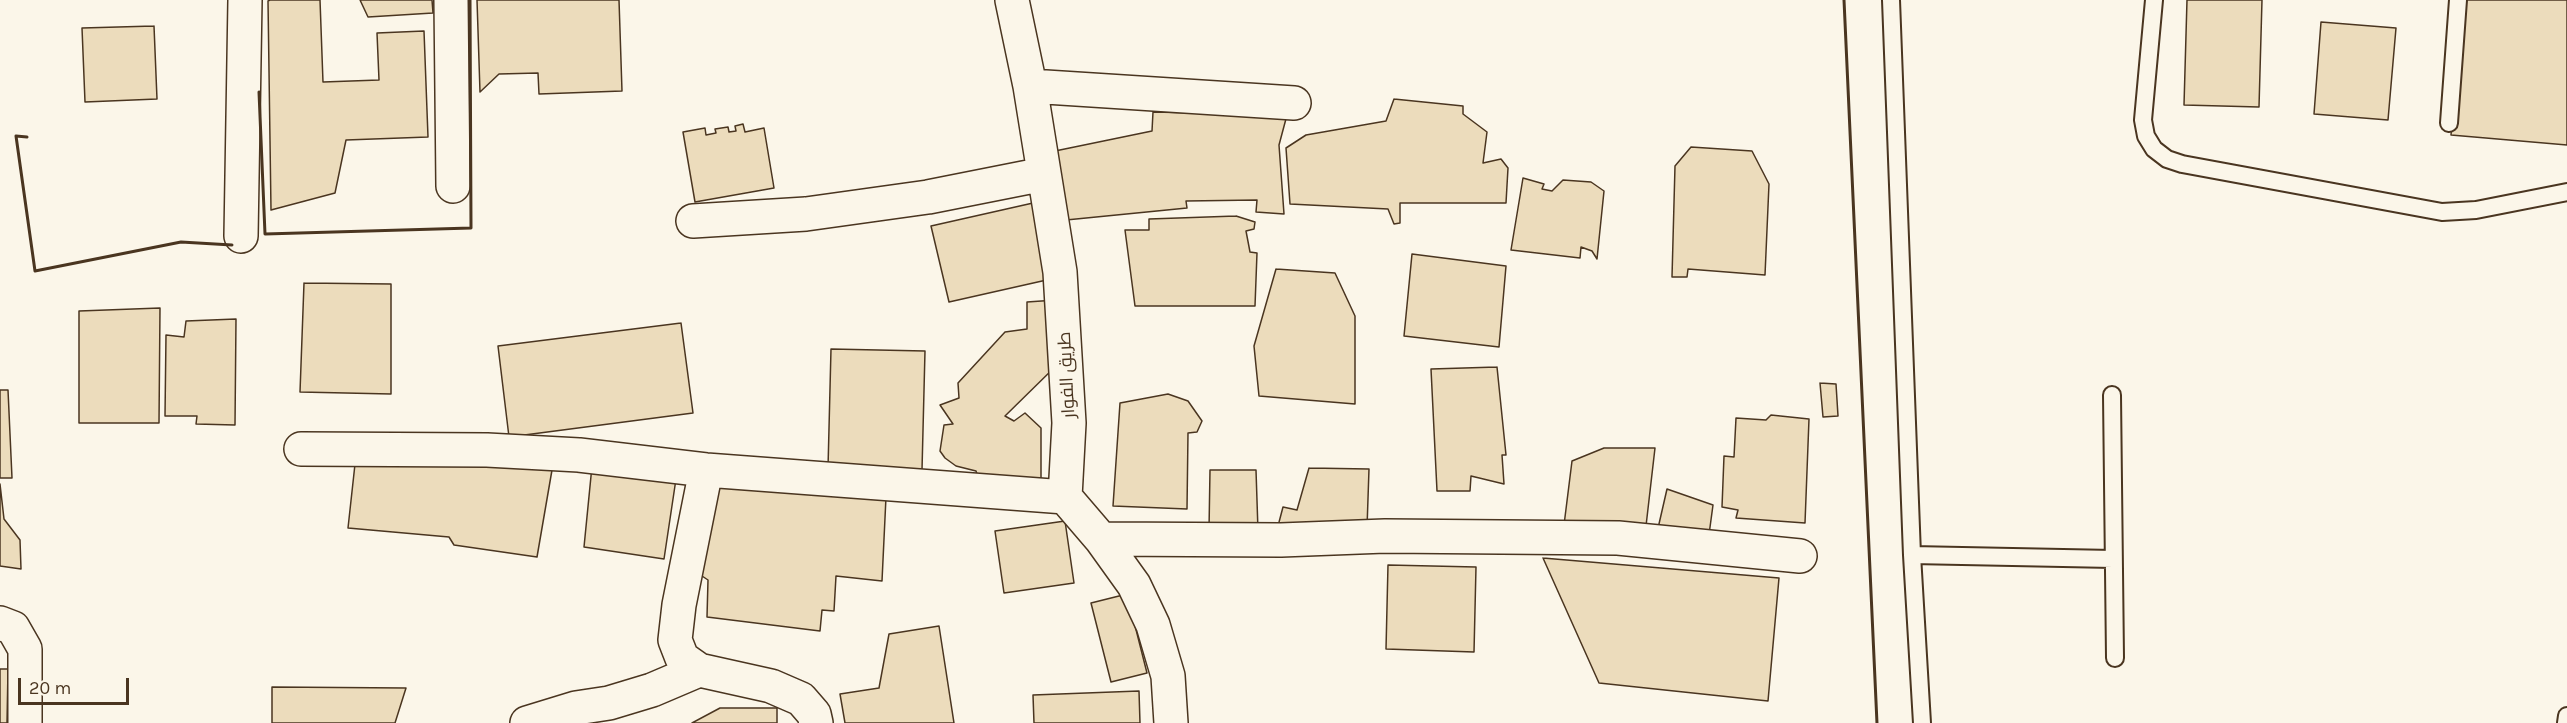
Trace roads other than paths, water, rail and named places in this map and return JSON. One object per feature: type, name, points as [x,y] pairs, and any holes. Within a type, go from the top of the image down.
[{"type":"street","points":[[241,236],[245,0]]},
{"type":"street","points":[[450,0],[453,186]]},
{"type":"street","name":"طريق الفوار","points":[[1012,0],[1030,86],[1060,273],[1069,423],[1065,497]]},
{"type":"street","points":[[1030,86],[1294,103]]},
{"type":"street","points":[[693,222],[817,212],[928,197],[1044,174]]},
{"type":"street","points":[[301,449],[487,450],[579,455],[706,471],[1065,497],[1101,539],[1134,585],[1153,625],[1168,676],[1171,723]]},
{"type":"street","points":[[706,471],[679,605],[675,640],[682,658],[699,670],[771,686],[801,699],[814,714],[816,723]]},
{"type":"street","points":[[1101,539],[1281,540],[1385,536],[1618,538],[1800,556]]},
{"type":"street","points":[[0,623],[13,628],[25,649],[25,723]]},
{"type":"street","points":[[527,723],[576,708],[609,703],[652,690],[699,670]]},
{"type":"lane","points":[[1891,0],[1912,555],[1922,723]]},
{"type":"lane","points":[[2154,0],[2143,120],[2146,136],[2154,149],[2167,159],[2442,212],[2476,210],[2567,192]]},
{"type":"lane","points":[[2449,123],[2458,0]]},
{"type":"lane","points":[[2112,395],[2115,658]]},
{"type":"lane","points":[[1912,555],[2114,559]]},
{"type":"lane","points":[[2566,723],[2567,716]]}]
